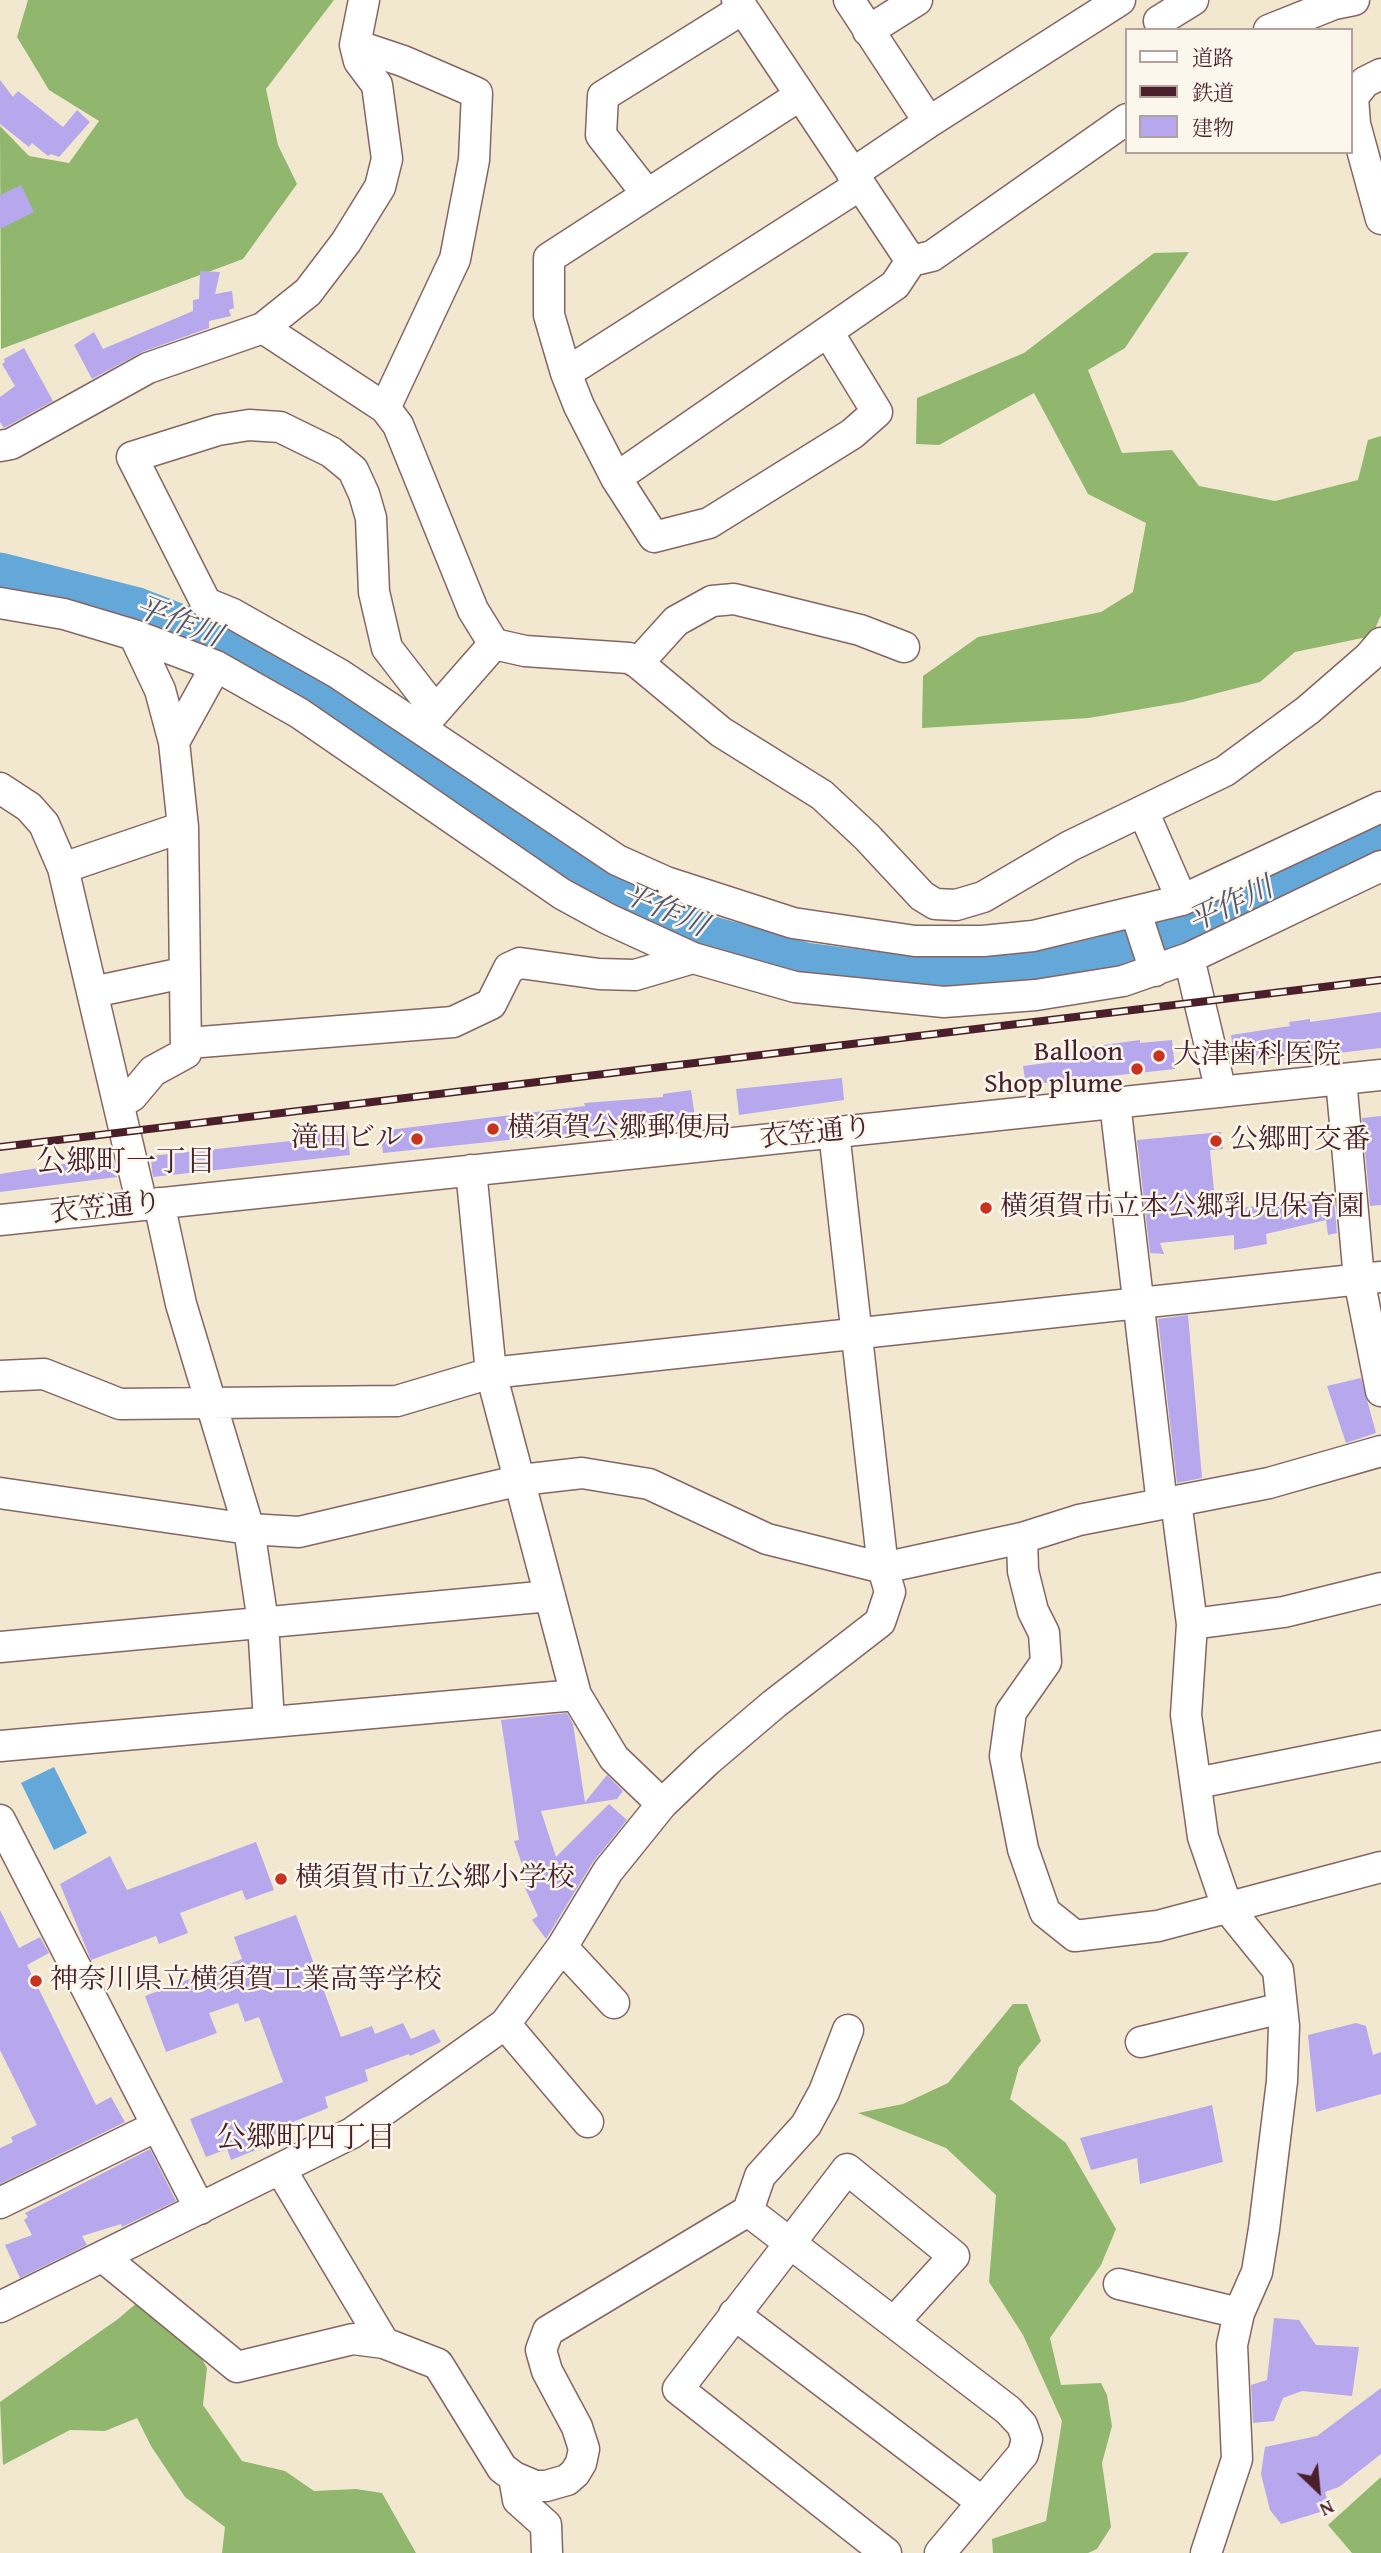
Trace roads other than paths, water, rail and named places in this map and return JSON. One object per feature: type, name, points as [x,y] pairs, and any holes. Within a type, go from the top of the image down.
[{"type":"street","points":[[0,446],[22,438],[148,368],[263,328],[308,292],[346,242],[380,187],[387,159],[377,85],[359,61],[355,45],[364,0]]},
{"type":"street","points":[[849,0],[929,122]]},
{"type":"street","points":[[868,31],[917,0]]},
{"type":"street","points":[[566,373],[856,180],[929,122],[1120,0]]},
{"type":"street","points":[[1156,17],[1192,0]]},
{"type":"street","points":[[1274,28],[1334,4],[1354,0]]},
{"type":"street","points":[[647,194],[601,135],[603,96],[739,5],[911,261]]},
{"type":"street","points":[[355,45],[403,61],[477,93],[474,160],[455,259],[386,408]]},
{"type":"street","points":[[1381,74],[1365,82],[1353,97],[1355,124],[1381,219]]},
{"type":"street","points":[[799,96],[549,258],[550,315],[566,373],[579,406],[616,478],[654,537],[709,523],[852,434],[877,412],[828,332]]},
{"type":"street","points":[[616,478],[895,285],[911,261],[932,256],[1126,120]]},
{"type":"street","points":[[263,328],[386,408],[398,425],[473,610],[494,643],[525,651],[629,658],[638,663],[722,733],[822,795],[867,836],[922,896],[935,904],[956,905],[983,897],[1070,846],[1225,771],[1270,740],[1369,657],[1381,643]]},
{"type":"street","points":[[428,718],[387,648],[374,592],[371,518],[353,470],[331,452],[280,427],[249,425],[218,430],[132,457],[206,603],[233,614],[339,674],[428,718],[617,860],[666,882],[793,923],[915,941],[983,941],[1033,936],[1090,920],[1137,915],[1182,900],[1381,807]]},
{"type":"street","points":[[638,663],[676,621],[712,601],[734,599],[860,629],[904,646]]},
{"type":"street","points":[[0,603],[64,614],[134,635],[216,666],[299,713],[562,894],[608,919],[693,958],[795,987],[944,1002],[1085,988],[1189,958],[1381,866]]},
{"type":"street","points":[[120,1104],[132,1096],[153,1071],[186,1053],[188,1043],[183,973],[183,827],[174,742],[160,690],[134,635]]},
{"type":"street","points":[[428,718],[494,643]]},
{"type":"street","points":[[174,742],[216,666]]},
{"type":"street","points":[[0,788],[29,807],[44,824],[62,868],[120,1104],[249,1529],[263,1622],[269,1722]]},
{"type":"street","points":[[1143,811],[1182,900]]},
{"type":"street","points":[[62,868],[183,827]]},
{"type":"street","points":[[1137,915],[1154,969]]},
{"type":"street","points":[[188,1043],[453,1022],[491,1004],[509,968],[520,963],[599,974],[635,975],[693,958]]},
{"type":"street","points":[[1189,958],[1221,1092]]},
{"type":"street","points":[[93,992],[183,973]]},
{"type":"street","name":"衣笠通り","points":[[0,1220],[1381,1075]]},
{"type":"street","points":[[1341,1079],[1370,1278],[1381,1391]]},
{"type":"street","points":[[1115,1103],[1138,1301],[1169,1502],[1192,1624],[1186,1715],[1203,1837],[1227,1907],[1278,1970],[1282,2008],[1282,2081],[1268,2207],[1257,2273],[1240,2312],[1232,2345],[1237,2459],[1206,2553]]},
{"type":"street","points":[[0,2307],[352,2133],[505,2024],[562,1947],[608,1871],[662,1804],[774,1704],[880,1622],[890,1591],[883,1568],[834,1132]]},
{"type":"street","points":[[471,1170],[491,1373],[576,1695],[614,1758],[662,1804]]},
{"type":"street","points":[[0,1376],[44,1374],[120,1404],[397,1401],[491,1373],[1370,1278]]},
{"type":"street","points":[[0,1493],[249,1529],[299,1532],[521,1480],[582,1473],[649,1484],[767,1539],[883,1568],[1022,1538],[1079,1520],[1269,1483],[1381,1451]]},
{"type":"street","points":[[1022,1538],[1023,1571],[1033,1611],[1044,1633],[1046,1662],[1011,1712],[1005,1756],[1023,1849],[1045,1912],[1075,1936],[1158,1927],[1381,1867]]},
{"type":"street","points":[[1192,1624],[1284,1612],[1381,1588]]},
{"type":"street","points":[[0,1647],[550,1596]]},
{"type":"street","points":[[0,1746],[576,1695]]},
{"type":"street","points":[[1197,1783],[1381,1746]]},
{"type":"street","points":[[0,1820],[200,2209]]},
{"type":"street","points":[[562,1947],[614,2003]]},
{"type":"street","points":[[1141,2042],[1282,2008]]},
{"type":"street","points":[[505,2024],[588,2122]]},
{"type":"street","points":[[103,2257],[237,2367],[353,2339],[384,2343],[438,2364],[502,2468],[514,2477],[535,2486],[555,2485],[566,2480],[581,2463],[584,2449],[577,2427],[547,2371],[541,2350],[548,2331],[748,2211],[761,2176],[806,2125],[824,2092],[848,2030]]},
{"type":"street","points":[[0,2203],[157,2126]]},
{"type":"street","points":[[886,2553],[678,2389],[789,2241],[847,2169],[954,2256],[894,2322]]},
{"type":"street","points":[[281,2170],[384,2343]]},
{"type":"street","points":[[748,2211],[1008,2410],[1022,2425],[1027,2439],[1023,2454],[940,2553]]},
{"type":"street","points":[[1119,2284],[1240,2312]]},
{"type":"street","points":[[734,2314],[982,2502]]},
{"type":"street","points":[[514,2477],[518,2500],[546,2525],[547,2553]]},
{"type":"water","points":[[54,1767],[87,1833],[54,1850],[21,1783]]},
{"type":"waterway","name":"平作川","points":[[0,570],[138,605],[205,631],[265,660],[627,899],[710,933],[806,960],[906,973],[993,972],[1074,961],[1162,939],[1381,836]]},
{"type":"railway","points":[[0,1147],[1381,980]]},
{"type":"place","name":"大津歯科医院","points":[[1159,1056]]},
{"type":"place","name":"Balloon Shop plume","points":[[1137,1069]]},
{"type":"place","name":"横須賀公郷郵便局","points":[[493,1129]]},
{"type":"place","name":"滝田ビル","points":[[417,1139]]},
{"type":"place","name":"公郷町交番","points":[[1216,1141]]},
{"type":"place","name":"横須賀市立本公郷乳児保育園","points":[[986,1208]]},
{"type":"place","name":"横須賀市立公郷小学校","points":[[281,1879]]},
{"type":"place","name":"神奈川県立横須賀工業高等学校","points":[[36,1981]]},
{"type":"district","name":"公郷町一丁目","points":[[126,1163]]},
{"type":"district","name":"公郷町四丁目","points":[[306,2139]]}]
